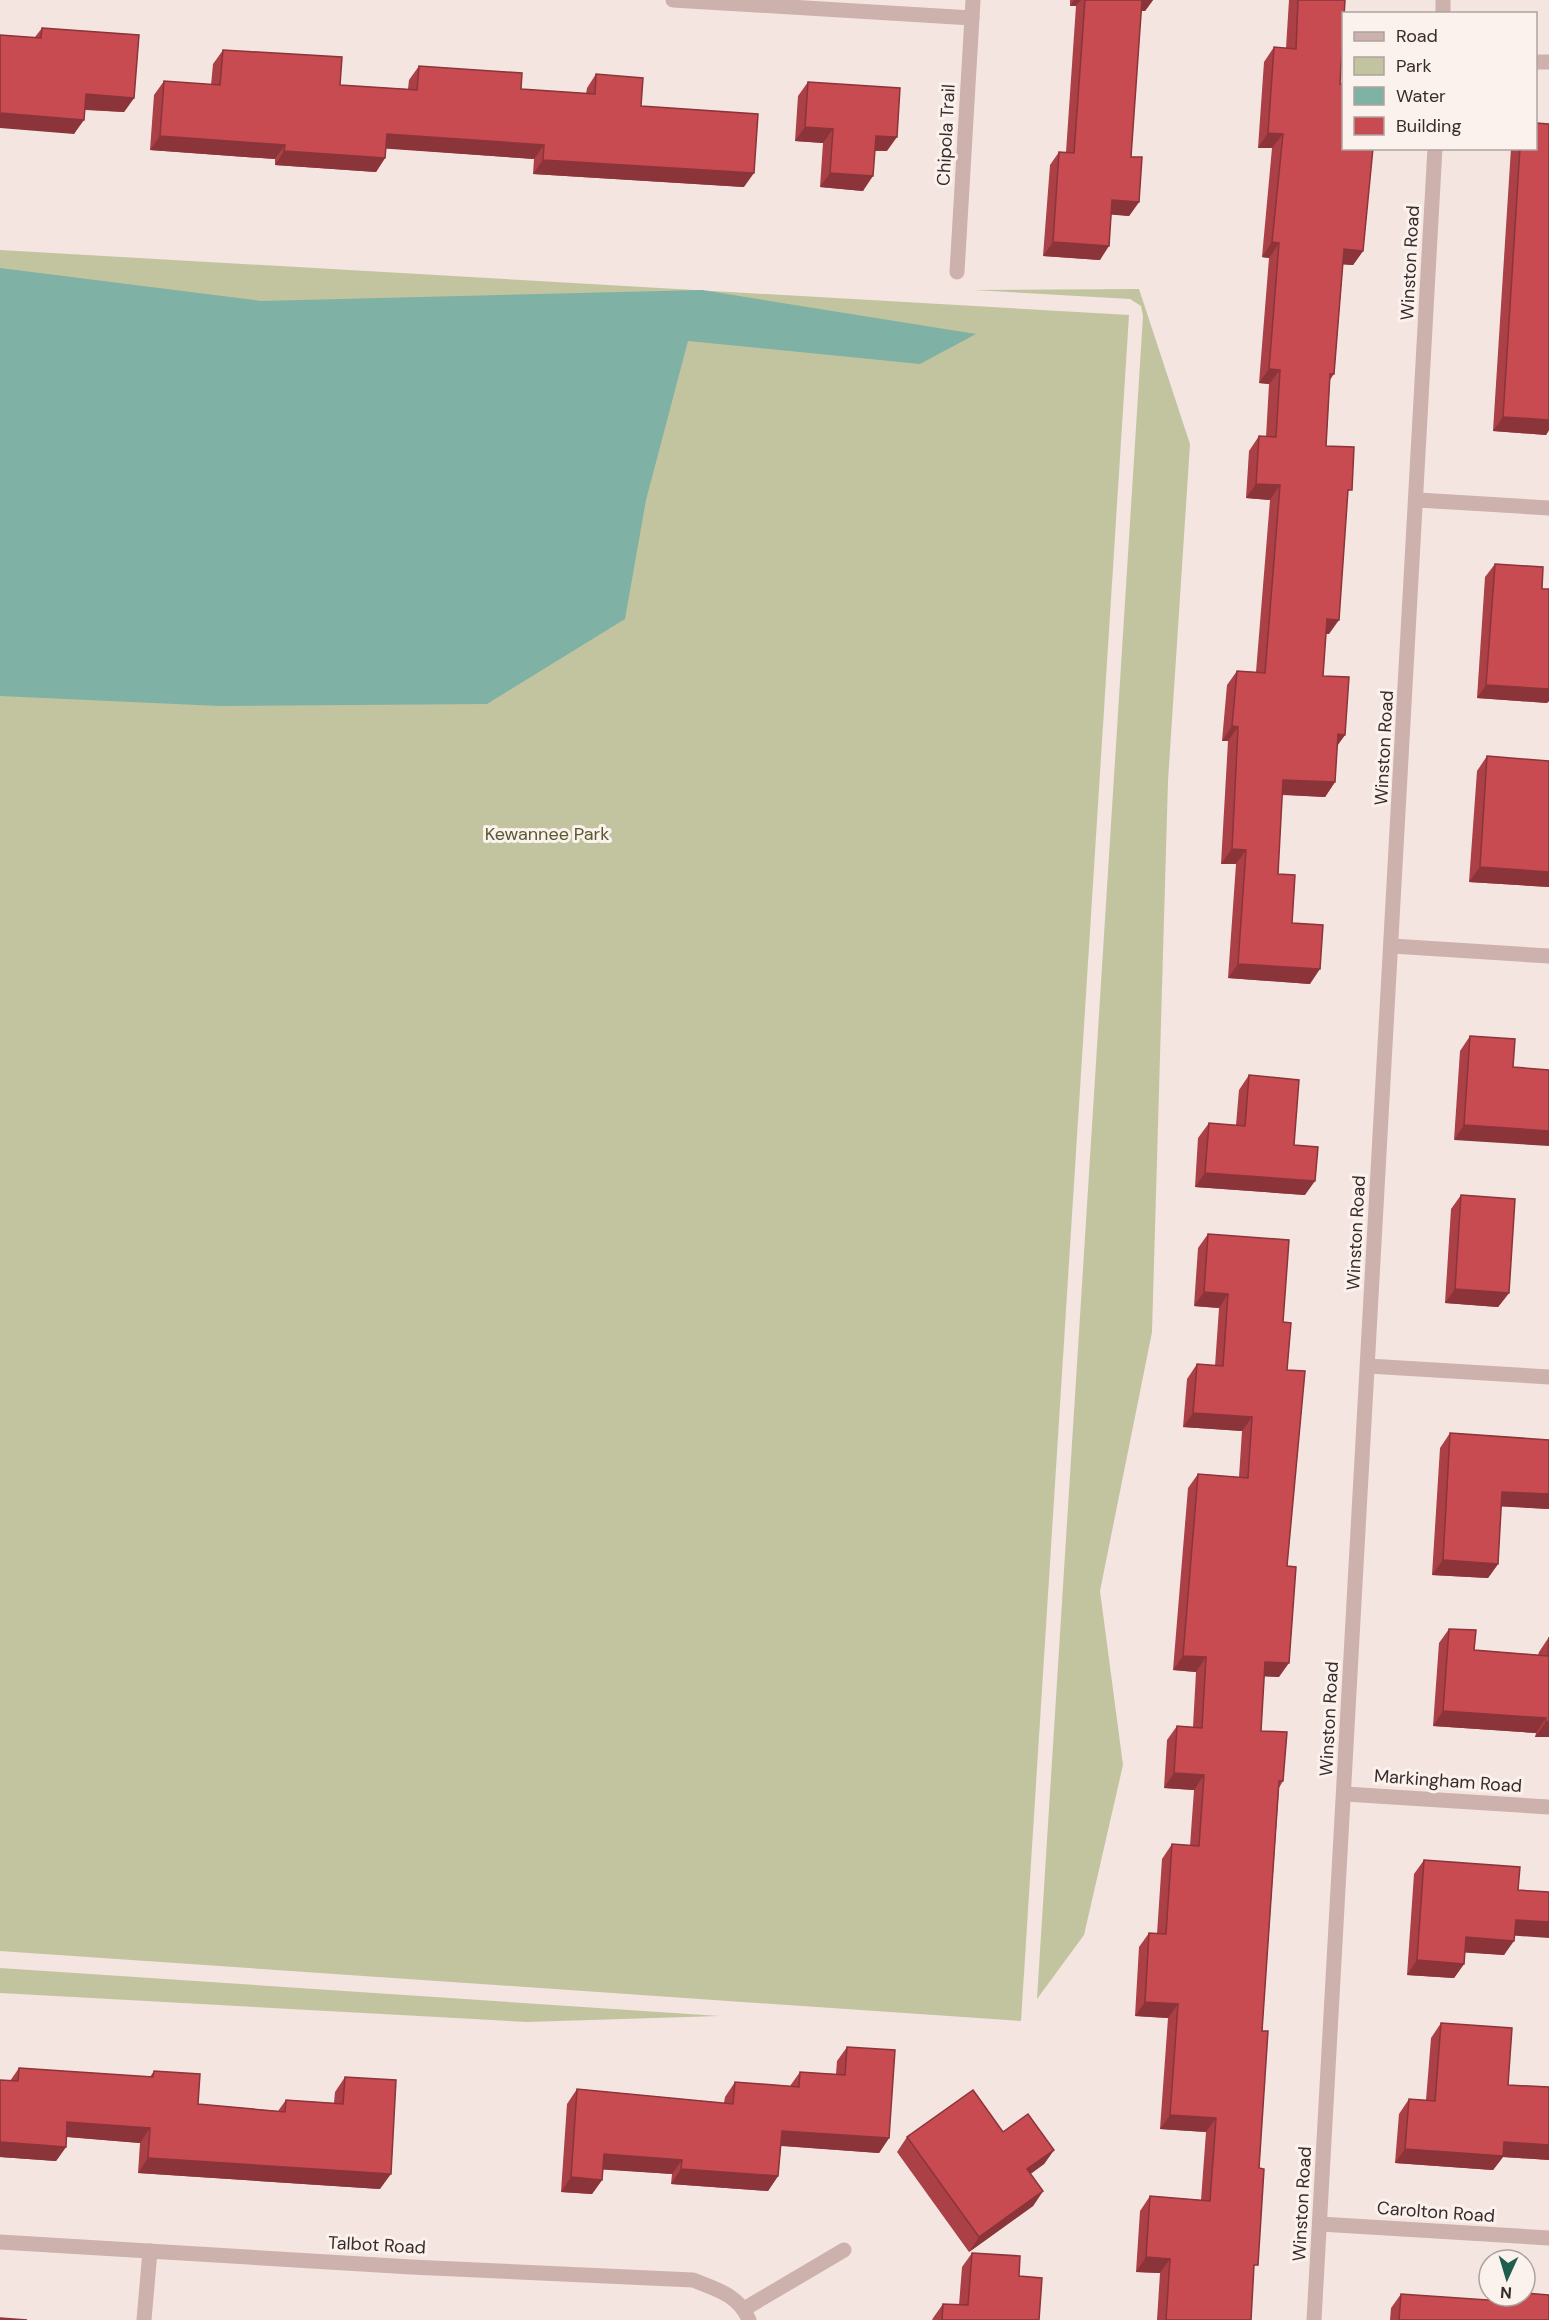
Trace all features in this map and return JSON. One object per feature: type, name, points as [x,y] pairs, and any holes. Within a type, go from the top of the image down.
[{"type":"street","points":[[673,0],[972,18]]},
{"type":"street","name":"Chipola Trail","points":[[957,272],[973,0]]},
{"type":"street","name":"Winston Road","points":[[1314,2320],[1418,500],[1435,150]]},
{"type":"street","points":[[1418,500],[1549,508]]},
{"type":"street","points":[[1392,946],[1549,956]]},
{"type":"street","points":[[1368,1366],[1549,1377]]},
{"type":"street","name":"Markingham Road","points":[[1345,1794],[1549,1807]]},
{"type":"street","name":"Carolton Road","points":[[1320,2224],[1549,2238]]},
{"type":"street","name":"Talbot Road","points":[[0,2242],[693,2280],[727,2292],[746,2314]]},
{"type":"street","points":[[746,2314],[844,2250]]},
{"type":"street","points":[[144,2320],[150,2251]]},
{"type":"green space","name":"Kewannee Park","points":[[0,250],[1129,315],[1021,2021],[0,1951]]},
{"type":"green space","points":[[1139,289],[1190,444],[1168,781],[1152,1332],[1100,1591],[1123,1765],[1084,1935],[1037,1999],[1143,316],[1141,306],[1130,299],[973,290]]},
{"type":"green space","points":[[0,1968],[719,2016],[526,2022],[0,1993]]},
{"type":"water","points":[[0,268],[261,301],[702,290],[976,334],[920,364],[688,341],[646,500],[625,619],[487,704],[219,706],[0,696]]},
{"type":"building","points":[[1085,0],[1142,0],[1131,157],[1142,157],[1139,202],[1112,200],[1109,246],[1053,242],[1059,152],[1074,153]]},
{"type":"building","points":[[1298,0],[1345,0],[1344,12],[1342,12],[1340,84],[1342,84],[1342,150],[1373,150],[1363,251],[1344,249],[1334,374],[1330,374],[1326,446],[1354,447],[1352,490],[1348,490],[1339,620],[1327,619],[1323,676],[1349,677],[1345,735],[1338,734],[1335,782],[1283,780],[1278,874],[1295,875],[1292,923],[1323,925],[1320,969],[1238,964],[1246,850],[1232,849],[1238,727],[1232,726],[1237,671],[1265,673],[1280,485],[1256,484],[1259,436],[1276,437],[1280,370],[1269,369],[1279,243],[1272,242],[1283,134],[1268,133],[1274,47],[1296,49]]},
{"type":"building","points":[[42,28],[139,35],[134,98],[86,94],[84,120],[0,113],[0,35],[41,38]]},
{"type":"building","points":[[223,50],[342,57],[340,85],[417,90],[419,66],[522,73],[521,89],[595,94],[596,74],[643,78],[641,106],[758,114],[754,173],[543,160],[544,145],[387,134],[385,158],[284,151],[285,145],[160,136],[164,81],[220,85]]},
{"type":"building","points":[[808,82],[900,88],[897,137],[876,136],[873,176],[830,173],[833,129],[805,127]]},
{"type":"building","points":[[1537,123],[1549,124],[1549,420],[1503,417],[1520,150],[1537,150]]},
{"type":"building","points":[[1495,564],[1543,567],[1542,589],[1549,589],[1549,689],[1486,685]]},
{"type":"building","points":[[1487,756],[1549,761],[1549,872],[1480,867]]},
{"type":"building","points":[[1470,1036],[1515,1039],[1513,1067],[1549,1070],[1549,1131],[1464,1125]]},
{"type":"building","points":[[1249,1075],[1299,1080],[1294,1145],[1318,1147],[1315,1181],[1205,1173],[1209,1123],[1245,1126]]},
{"type":"building","points":[[1461,1195],[1515,1199],[1509,1293],[1455,1289]]},
{"type":"building","points":[[1208,1234],[1289,1240],[1283,1322],[1291,1323],[1287,1370],[1305,1371],[1287,1566],[1296,1567],[1289,1663],[1265,1662],[1261,1731],[1287,1732],[1283,1781],[1279,1781],[1262,2031],[1268,2031],[1259,2168],[1264,2169],[1258,2265],[1254,2265],[1251,2320],[1166,2320],[1170,2259],[1146,2257],[1150,2196],[1210,2201],[1216,2118],[1170,2115],[1178,2004],[1145,2002],[1149,1933],[1166,1934],[1172,1844],[1199,1846],[1204,1775],[1174,1773],[1177,1726],[1202,1728],[1206,1657],[1183,1656],[1198,1474],[1248,1478],[1252,1417],[1193,1413],[1197,1364],[1223,1366],[1228,1294],[1204,1292]]},
{"type":"building","points":[[1450,1433],[1549,1440],[1549,1494],[1502,1492],[1498,1564],[1443,1560]]},
{"type":"building","points":[[1449,1629],[1476,1630],[1474,1650],[1548,1656],[1549,1637],[1549,1722],[1546,1722],[1546,1718],[1443,1711]]},
{"type":"building","points":[[1424,1860],[1520,1867],[1518,1890],[1549,1892],[1549,1922],[1516,1920],[1514,1941],[1466,1937],[1464,1964],[1417,1960]]},
{"type":"building","points":[[1441,2023],[1512,2028],[1508,2085],[1549,2087],[1549,2145],[1504,2142],[1503,2156],[1405,2149],[1409,2099],[1435,2101]]},
{"type":"building","points":[[847,2047],[895,2050],[889,2138],[782,2131],[778,2176],[681,2169],[682,2160],[604,2154],[602,2180],[571,2177],[577,2089],[733,2104],[735,2082],[799,2087],[800,2072],[845,2075]]},
{"type":"building","points":[[19,2068],[153,2077],[154,2071],[200,2074],[198,2104],[285,2112],[286,2100],[343,2104],[345,2077],[396,2080],[391,2174],[148,2158],[150,2128],[67,2122],[66,2147],[0,2142],[0,2080],[18,2081]]},
{"type":"building","points":[[973,2090],[1003,2132],[1028,2114],[1054,2150],[1027,2169],[1043,2191],[979,2237],[907,2137]]},
{"type":"building","points":[[972,2253],[1020,2256],[1019,2276],[1042,2278],[1039,2320],[942,2320],[943,2304],[968,2305]]},
{"type":"building","points":[[1401,2294],[1477,2299],[1477,2308],[1537,2308],[1537,2294],[1549,2295],[1549,2320],[1399,2320]]},
{"type":"building","points":[[0,2318],[27,2320],[0,2320]]}]
